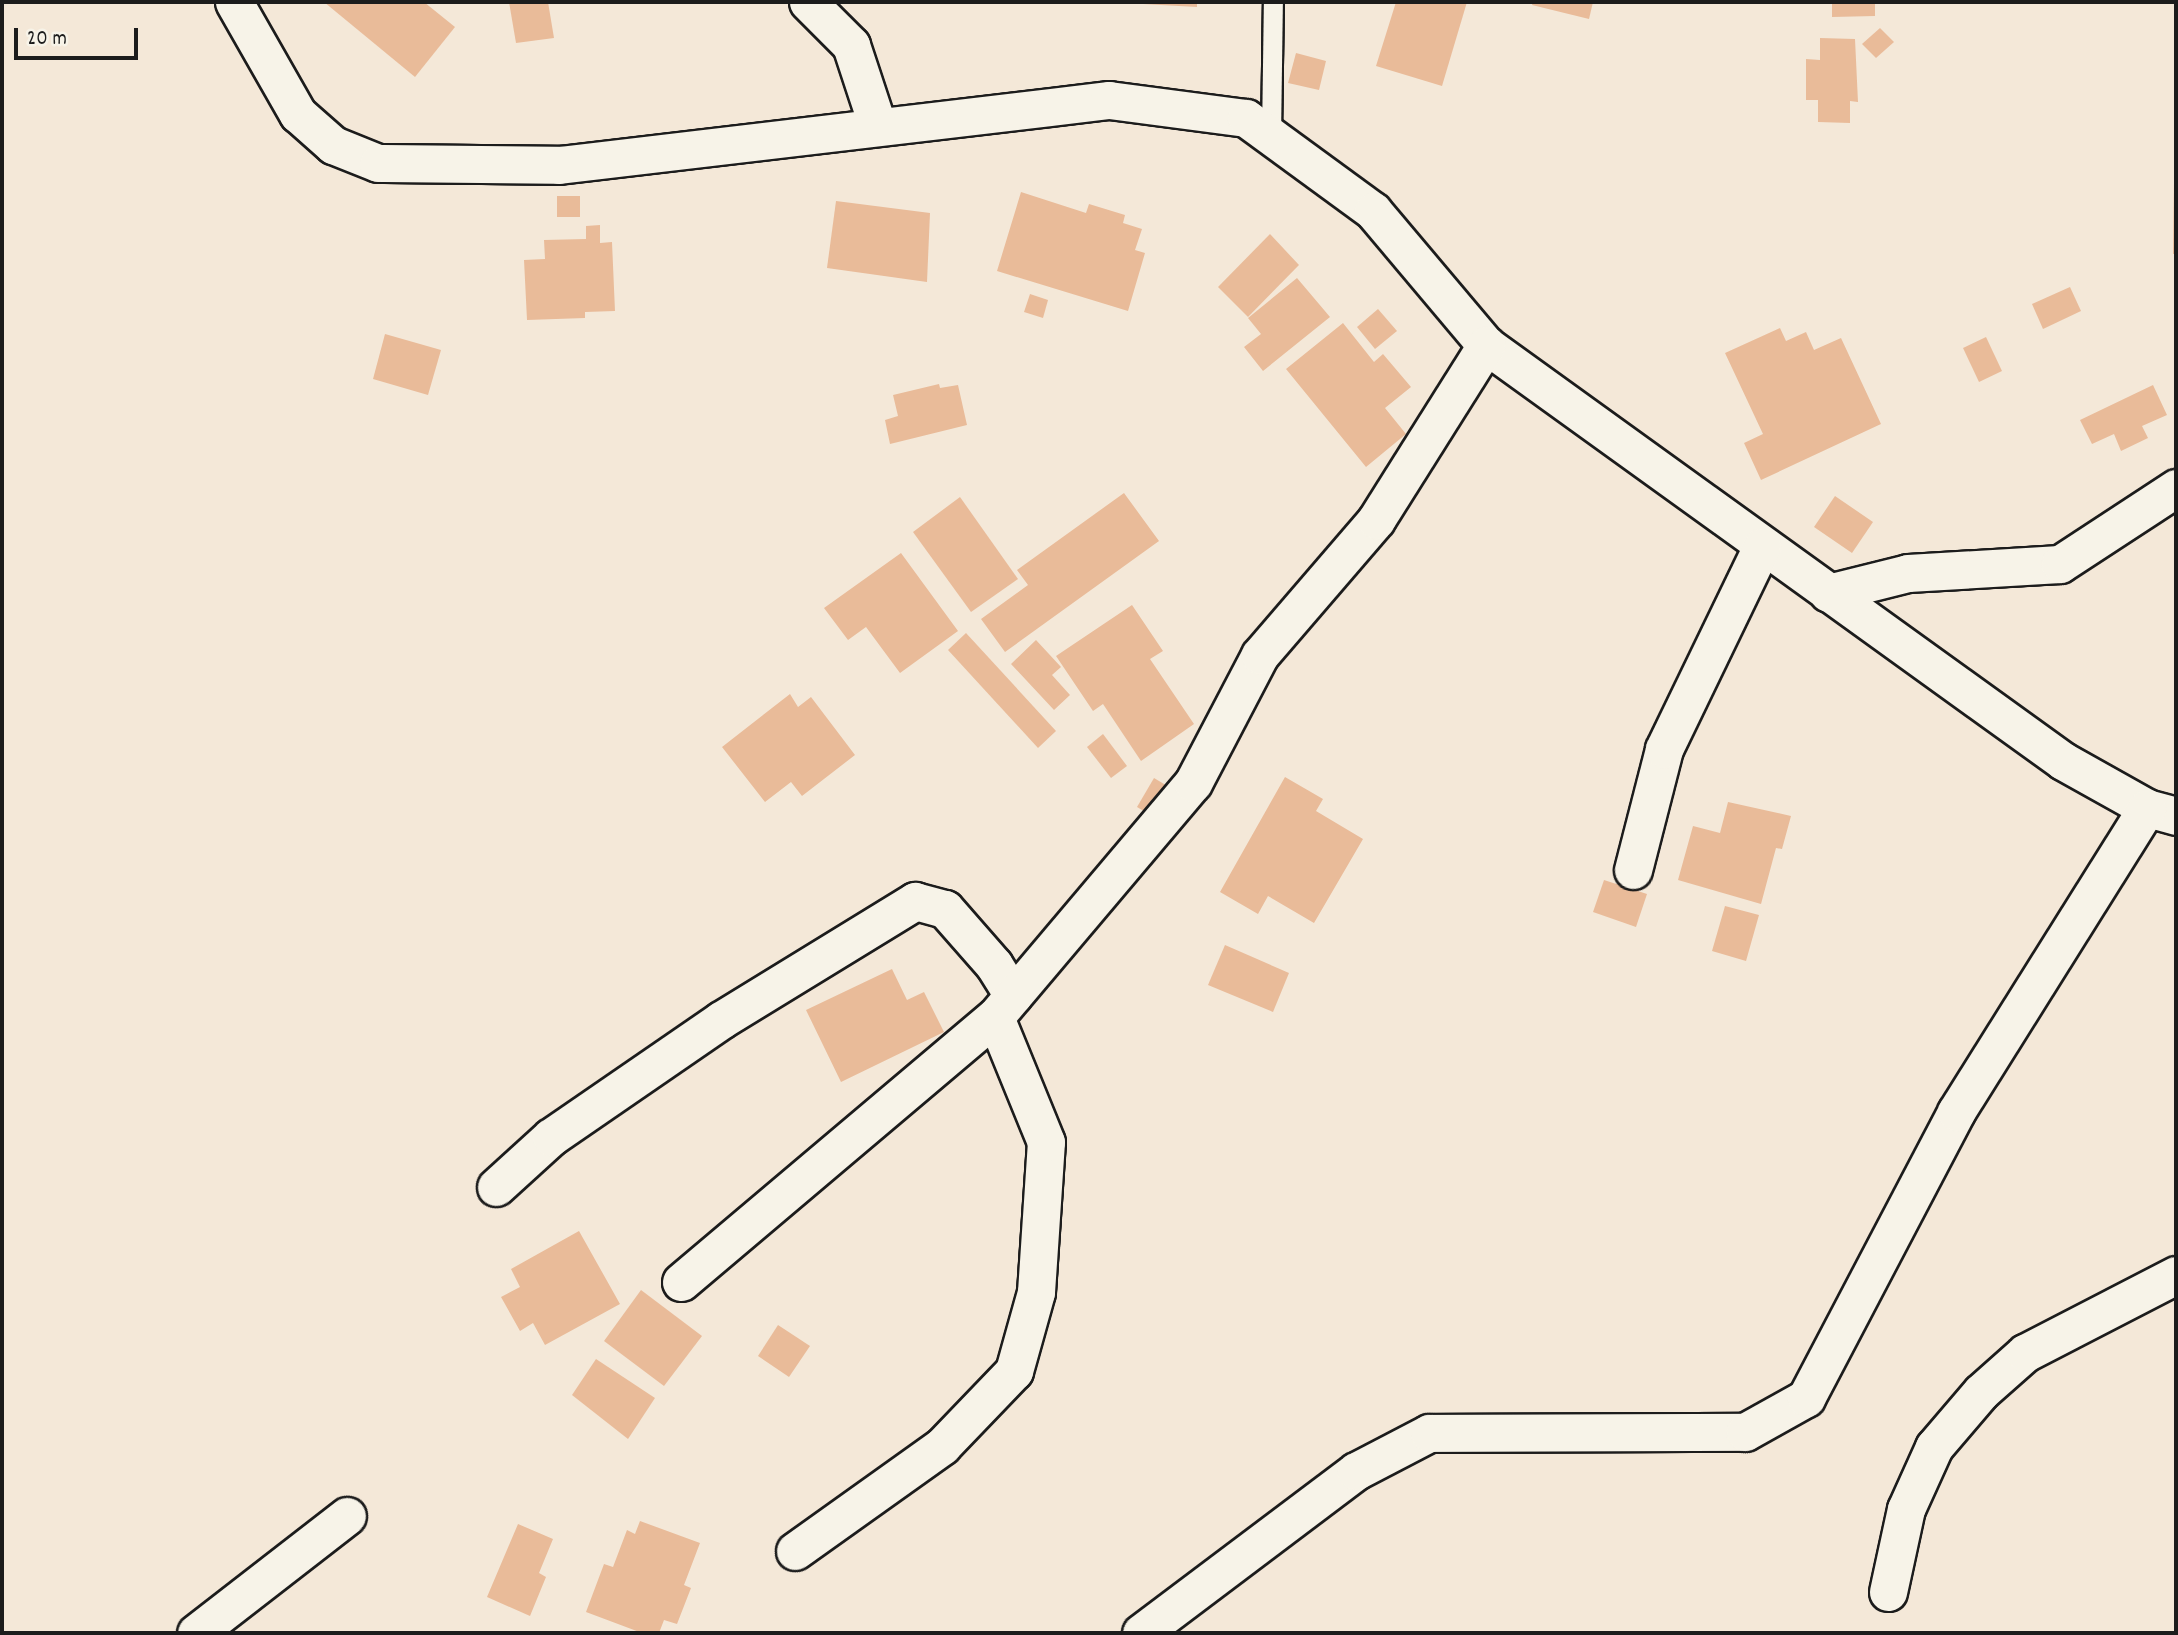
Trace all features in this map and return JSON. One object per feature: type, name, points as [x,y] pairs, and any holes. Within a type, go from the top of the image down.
[{"type":"street","points":[[234,2],[299,114],[333,145],[378,163],[559,165],[877,124],[1109,100],[1246,118],[1373,211],[1486,345],[2063,761],[2162,812],[1956,1112],[1806,1398],[1745,1432],[1429,1433],[1356,1471],[1141,1633]]},
{"type":"street","points":[[808,2],[851,45],[877,124]]},
{"type":"street","points":[[681,1282],[1004,1006],[1193,783],[1260,655],[1376,520],[1486,345]]},
{"type":"street","points":[[1828,593],[1908,573],[2060,564],[2176,488]]},
{"type":"street","points":[[1633,870],[1664,749],[1762,546]]},
{"type":"street","points":[[496,1187],[551,1137],[721,1020],[915,901],[945,909],[994,965],[1046,1142],[1036,1292],[1014,1371],[943,1446],[795,1551]]},
{"type":"street","points":[[1888,1592],[1906,1508],[1934,1447],[1981,1392],[2025,1353],[2176,1275]]},
{"type":"street","points":[[196,1633],[346,1516]]},
{"type":"lane","points":[[1271,137],[1273,2]]},
{"type":"building","points":[[324,2],[424,2],[455,27],[415,77]]},
{"type":"building","points":[[509,2],[548,2],[554,38],[516,43]]},
{"type":"building","points":[[1197,2],[1197,7],[1143,4]]},
{"type":"building","points":[[1396,2],[1467,2],[1442,86],[1376,66]]},
{"type":"building","points":[[1533,2],[1593,2],[1589,19],[1532,5]]},
{"type":"building","points":[[1832,2],[1875,2],[1875,16],[1832,17]]},
{"type":"building","points":[[1880,28],[1894,42],[1876,58],[1862,44]]},
{"type":"building","points":[[1820,38],[1855,39],[1858,102],[1850,101],[1850,123],[1818,122],[1818,100],[1806,100],[1806,59],[1820,60]]},
{"type":"building","points":[[1296,53],[1326,61],[1319,90],[1288,83]]},
{"type":"building","points":[[2176,182],[2176,254],[2173,254]]},
{"type":"building","points":[[1021,192],[1086,213],[1089,204],[1125,215],[1123,223],[1142,229],[1135,250],[1145,253],[1128,311],[997,271]]},
{"type":"building","points":[[557,196],[580,196],[580,217],[557,217]]},
{"type":"building","points":[[836,201],[930,213],[927,282],[827,268]]},
{"type":"building","points":[[600,225],[600,243],[612,242],[615,311],[585,312],[585,318],[527,320],[524,260],[545,259],[544,240],[586,239],[586,226]]},
{"type":"building","points":[[1270,234],[1299,265],[1248,317],[1218,287]]},
{"type":"building","points":[[1297,278],[1330,317],[1263,371],[1244,347],[1261,334],[1248,318]]},
{"type":"building","points":[[2070,287],[2081,311],[2043,329],[2032,304]]},
{"type":"building","points":[[1030,294],[1048,300],[1043,318],[1024,312]]},
{"type":"building","points":[[1378,309],[1397,331],[1375,349],[1357,327]]},
{"type":"building","points":[[1343,323],[1374,362],[1383,354],[1411,387],[1385,408],[1406,434],[1366,467],[1286,369]]},
{"type":"building","points":[[1780,328],[1786,341],[1806,332],[1814,350],[1841,338],[1881,424],[1761,480],[1744,443],[1763,434],[1725,353]]},
{"type":"building","points":[[385,334],[441,350],[428,395],[373,379]]},
{"type":"building","points":[[1986,337],[2002,371],[1979,382],[1963,348]]},
{"type":"building","points":[[939,384],[940,388],[958,385],[967,425],[890,444],[885,420],[898,416],[893,395]]},
{"type":"building","points":[[2153,385],[2167,415],[2142,426],[2148,438],[2121,451],[2114,434],[2092,444],[2080,420]]},
{"type":"building","points":[[1124,493],[1159,541],[1005,652],[981,619],[1028,585],[1017,570]]},
{"type":"building","points":[[1835,496],[1873,522],[1852,553],[1814,527]]},
{"type":"building","points":[[960,497],[1018,579],[971,612],[913,532]]},
{"type":"building","points":[[901,553],[958,631],[900,673],[866,627],[848,640],[824,608]]},
{"type":"building","points":[[1132,605],[1163,651],[1150,659],[1194,724],[1141,761],[1103,704],[1093,711],[1056,656]]},
{"type":"building","points":[[966,633],[1056,731],[1038,748],[948,650]]},
{"type":"building","points":[[1036,640],[1061,667],[1052,675],[1070,695],[1054,710],[1011,664]]},
{"type":"building","points":[[790,694],[798,707],[811,697],[855,755],[802,796],[791,782],[765,802],[722,747]]},
{"type":"building","points":[[1103,734],[1127,766],[1111,778],[1087,747]]},
{"type":"building","points":[[1285,777],[1323,799],[1316,811],[1363,839],[1314,923],[1268,896],[1258,914],[1220,892]]},
{"type":"building","points":[[1154,778],[1174,790],[1157,819],[1137,807]]},
{"type":"building","points":[[1728,802],[1791,816],[1782,849],[1776,848],[1761,904],[1678,880],[1693,826],[1720,833]]},
{"type":"building","points":[[1604,880],[1647,894],[1636,927],[1593,912]]},
{"type":"building","points":[[1725,906],[1759,915],[1746,961],[1712,951]]},
{"type":"building","points":[[1225,945],[1289,973],[1273,1012],[1208,985]]},
{"type":"building","points":[[892,969],[907,1000],[924,992],[944,1032],[841,1082],[806,1010]]},
{"type":"building","points":[[579,1231],[620,1304],[545,1345],[533,1323],[520,1331],[501,1297],[520,1287],[511,1269]]},
{"type":"building","points":[[641,1290],[702,1336],[664,1386],[604,1341]]},
{"type":"building","points":[[778,1325],[810,1346],[789,1377],[758,1356]]},
{"type":"building","points":[[596,1359],[655,1398],[628,1439],[572,1395]]},
{"type":"building","points":[[640,1521],[700,1543],[684,1585],[691,1588],[677,1624],[664,1620],[659,1633],[642,1633],[586,1612],[604,1564],[613,1567],[627,1530],[635,1534]]},
{"type":"building","points":[[518,1524],[553,1539],[539,1573],[546,1577],[530,1616],[487,1597]]}]
